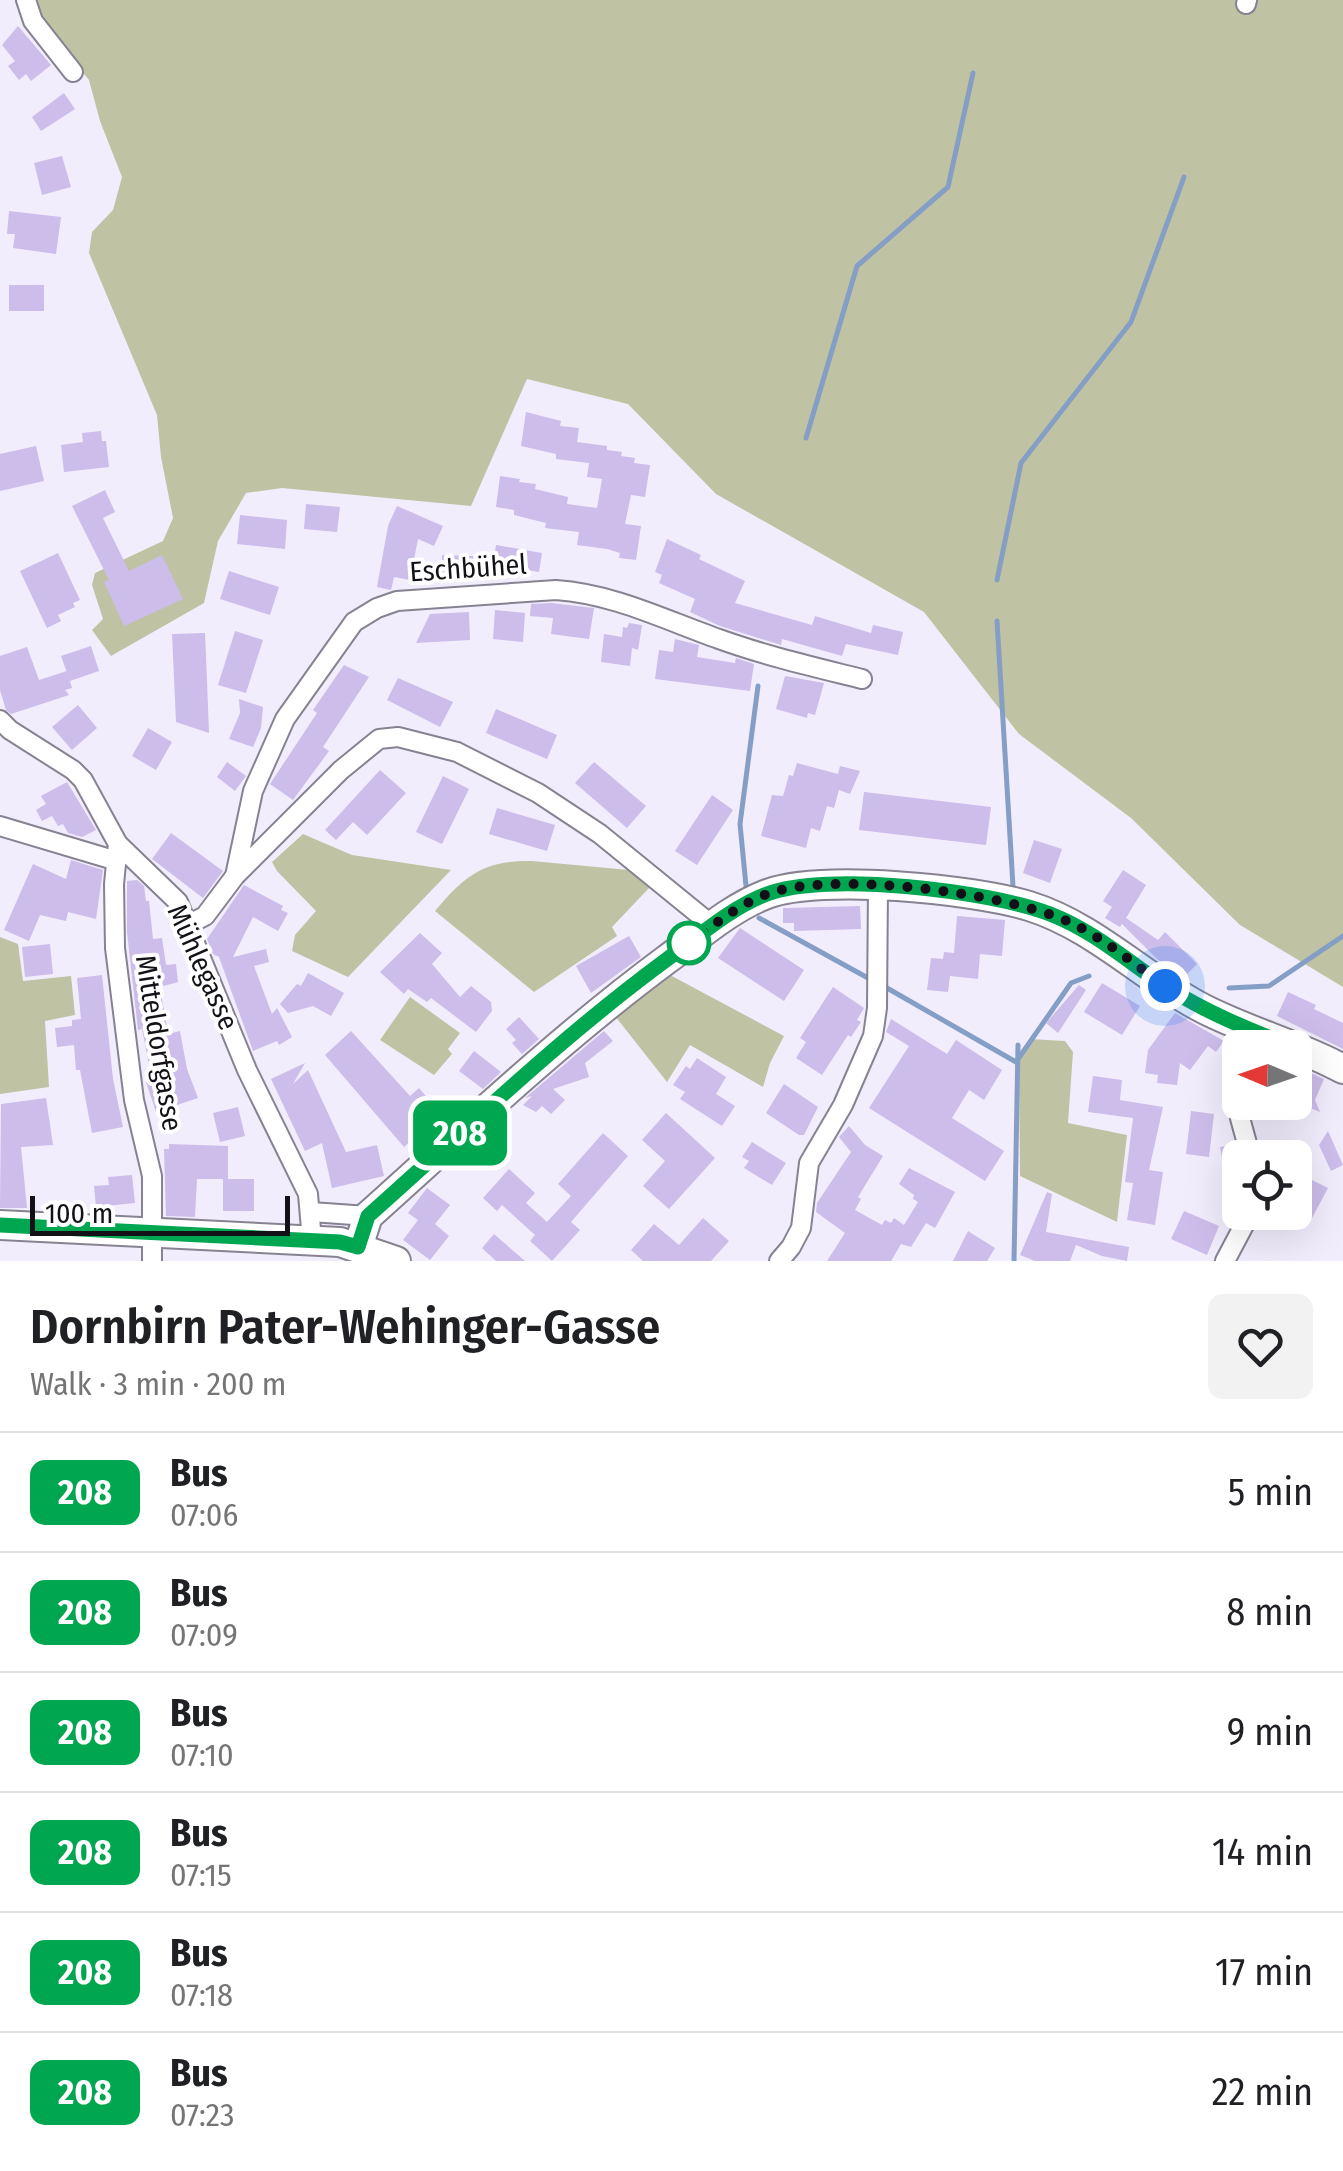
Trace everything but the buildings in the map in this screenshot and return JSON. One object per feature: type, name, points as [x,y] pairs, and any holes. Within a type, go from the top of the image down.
[{"type":"street","points":[[26,0],[32,21],[73,72]]},
{"type":"street","name":"Eschbühel","points":[[235,876],[253,791],[285,720],[354,622],[397,600],[556,590],[582,592],[622,602],[760,653],[862,679]]},
{"type":"street","name":"Mühlegasse","points":[[0,720],[84,780],[118,853],[178,902],[247,1070],[308,1194],[312,1241]]},
{"type":"street","points":[[189,924],[205,916],[235,876],[341,770],[379,738],[398,738],[457,752],[550,800],[600,834],[713,926]]},
{"type":"street","points":[[0,826],[118,853]]},
{"type":"street","name":"Mitteldorfgasse","points":[[118,853],[115,948],[134,1100],[152,1176],[152,1248]]},
{"type":"street","points":[[358,1247],[368,1216],[554,1048],[713,926],[769,893],[848,883],[1005,901],[1043,912],[1098,938],[1235,1030]]},
{"type":"street","points":[[779,1261],[801,1228],[809,1162],[843,1105],[876,1026],[878,886]]},
{"type":"street","points":[[1312,1059],[1343,1069]]},
{"type":"street","points":[[311,1212],[368,1216]]},
{"type":"street","points":[[0,1225],[152,1248],[312,1241],[358,1247],[396,1261]]},
{"type":"street","points":[[1224,1261],[1242,1230]]},
{"type":"green space","points":[[32,0],[1343,0],[1343,987],[1240,925],[1131,818],[1019,734],[924,612],[716,494],[628,404],[527,379],[471,506],[282,488],[246,493],[218,541],[204,603],[111,656],[92,630],[103,619],[92,585],[95,573],[163,541],[173,518],[157,415],[89,253],[92,232],[113,210],[122,177],[89,80],[56,39]]},
{"type":"green space","points":[[303,834],[352,855],[451,870],[348,977],[292,951],[295,935],[316,911],[272,862]]},
{"type":"green space","points":[[532,861],[629,870],[650,887],[612,927],[617,936],[534,992],[435,911],[477,872],[501,863]]},
{"type":"green space","points":[[0,937],[18,944],[23,981],[71,976],[75,1015],[45,1021],[49,1087],[0,1094]]},
{"type":"green space","points":[[670,975],[784,1036],[763,1087],[690,1045],[667,1082],[615,1016]]},
{"type":"green space","points":[[410,997],[460,1033],[448,1049],[452,1054],[434,1075],[380,1040]]},
{"type":"green space","points":[[1030,1039],[1065,1041],[1073,1052],[1068,1123],[1127,1135],[1117,1222],[1020,1176],[1019,1069],[1020,1056]]},
{"type":"waterway","points":[[806,438],[857,266],[948,187],[973,73]]},
{"type":"waterway","points":[[997,580],[1021,463],[1131,322],[1184,177]]},
{"type":"waterway","points":[[997,621],[1013,886]]},
{"type":"waterway","points":[[746,886],[740,824],[758,686]]},
{"type":"waterway","points":[[759,918],[868,978]]},
{"type":"waterway","points":[[1229,988],[1269,986],[1343,936]]},
{"type":"waterway","points":[[887,988],[1016,1062],[1071,983],[1089,976]]},
{"type":"waterway","points":[[1014,1261],[1018,1045]]},
{"type":"bus line","name":"208","points":[[0,1225],[340,1242],[358,1247],[368,1216],[600,1011],[738,908],[769,893],[810,886],[848,883],[1029,906],[1070,922],[1165,986],[1250,1030]]},
{"type":"route","points":[[689,943],[738,908],[769,893],[848,883],[1029,906],[1098,938],[1165,986]]}]
